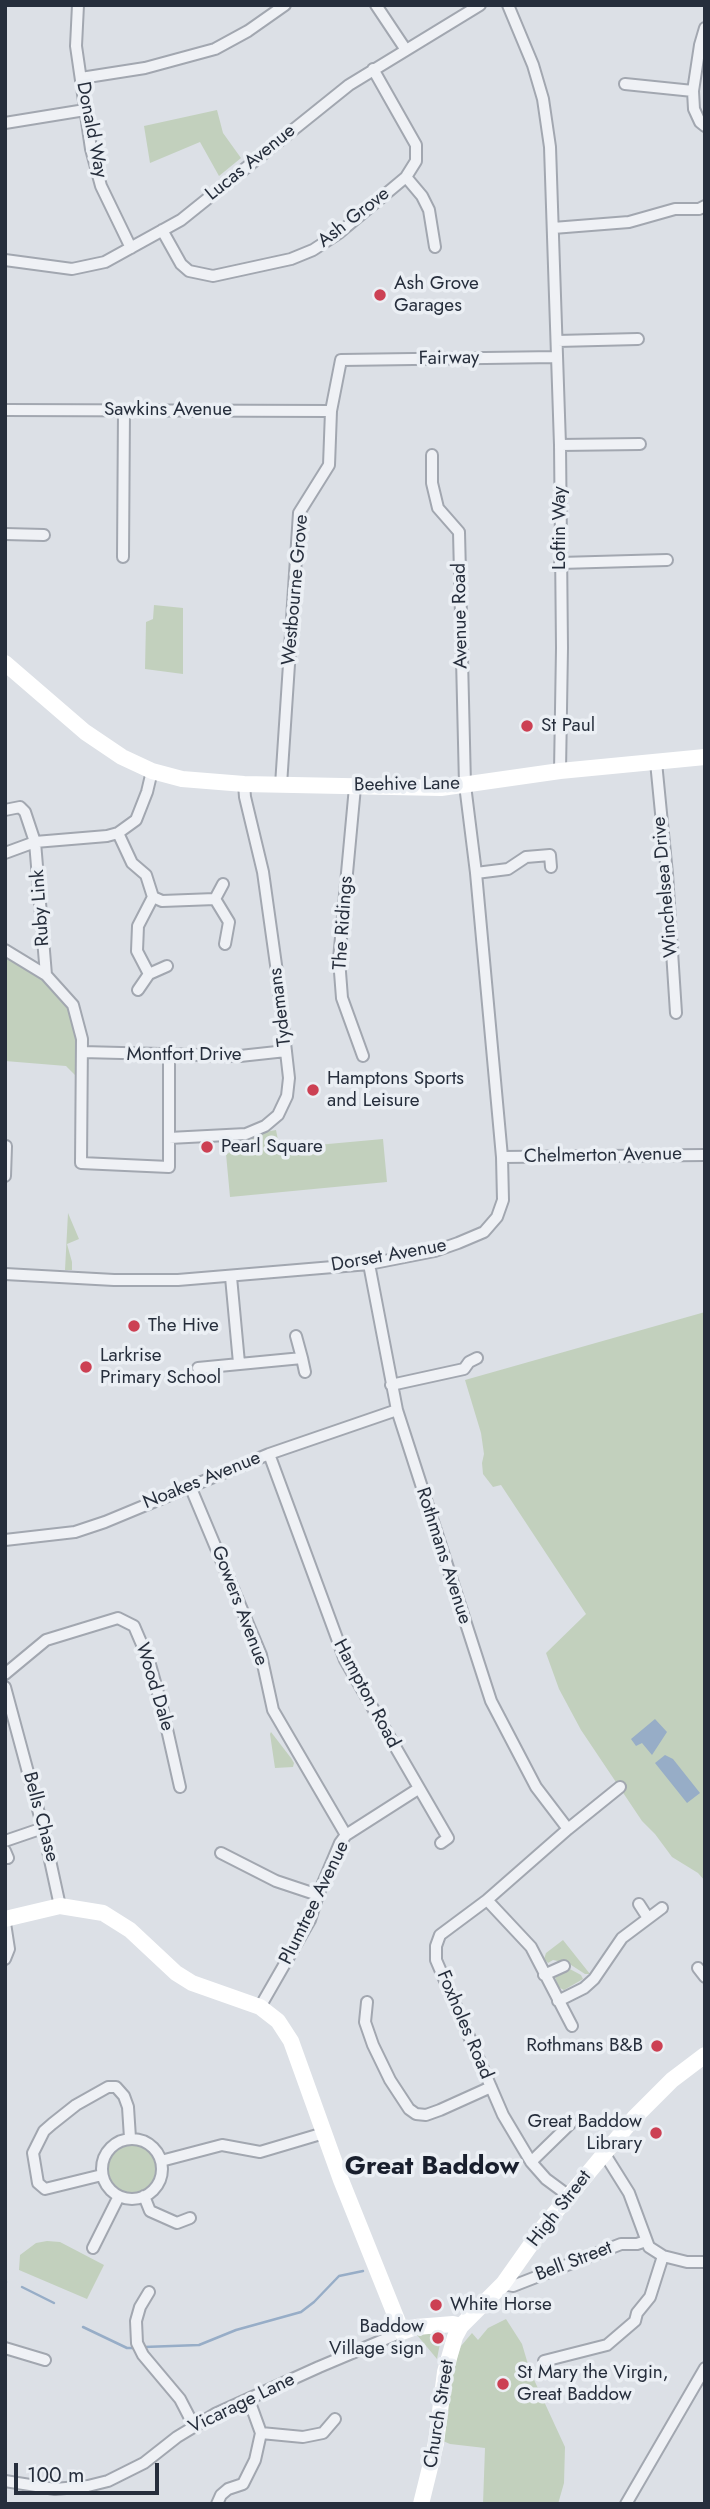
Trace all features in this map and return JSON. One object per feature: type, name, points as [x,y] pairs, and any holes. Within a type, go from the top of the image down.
[{"type":"street","name":"Donald Way","points":[[78,5],[76,46],[91,149],[101,186],[131,248]]},
{"type":"street","points":[[80,78],[145,68],[215,49],[248,32],[285,5]]},
{"type":"street","points":[[376,5],[406,50]]},
{"type":"street","name":"Lucas Avenue","points":[[5,260],[72,269],[105,262],[195,209],[349,85],[480,5]]},
{"type":"street","name":"Loftin Way","points":[[508,5],[521,32],[543,99],[550,147],[560,445],[560,771]]},
{"type":"street","points":[[705,28],[700,44],[694,91],[694,109],[699,122],[705,126]]},
{"type":"street","name":"Ash Grove","points":[[162,230],[181,264],[189,271],[214,276],[292,259],[327,242],[405,177],[416,161],[416,145],[373,69]]},
{"type":"street","points":[[625,84],[694,91]]},
{"type":"street","points":[[5,123],[85,110]]},
{"type":"street","points":[[405,177],[422,196],[429,210],[435,247]]},
{"type":"street","points":[[553,228],[615,224],[675,209],[703,210]]},
{"type":"street","points":[[557,341],[638,339]]},
{"type":"street","name":"Fairway","points":[[341,360],[557,357]]},
{"type":"street","name":"Westbourne Grove","points":[[281,785],[299,513],[329,465],[331,411],[341,360]]},
{"type":"street","name":"Sawkins Avenue","points":[[5,410],[331,411]]},
{"type":"street","points":[[123,557],[124,410]]},
{"type":"street","points":[[560,445],[640,444]]},
{"type":"street","name":"Avenue Road","points":[[432,456],[432,484],[438,508],[459,532],[465,785]]},
{"type":"street","points":[[5,534],[44,535]]},
{"type":"street","points":[[560,563],[667,560]]},
{"type":"street","name":"Beehive Lane","points":[[5,663],[85,732],[122,757],[152,771],[182,779],[244,784],[441,788],[496,778],[705,757]]},
{"type":"street","name":"Winchelsea Drive","points":[[656,762],[669,895],[676,1013]]},
{"type":"street","points":[[5,853],[35,842],[118,833],[135,820],[147,792],[152,771]]},
{"type":"street","name":"Tydemans","points":[[169,1138],[246,1134],[265,1126],[278,1115],[287,1096],[289,1078],[263,872],[244,784]]},
{"type":"street","name":"Dorset Avenue","points":[[5,1274],[114,1280],[230,1277],[369,1264],[435,1251],[484,1233],[497,1217],[503,1199],[502,1157],[476,873],[465,785]]},
{"type":"street","name":"The Ridings","points":[[355,787],[339,959],[342,998],[363,1056]]},
{"type":"street","name":"Ruby Link","points":[[5,810],[20,807],[25,811],[35,842],[46,975]]},
{"type":"street","points":[[118,833],[132,863],[146,875],[153,897],[138,926],[137,951],[149,974]]},
{"type":"street","points":[[476,873],[508,869],[526,857],[550,855],[551,867]]},
{"type":"street","points":[[215,900],[223,884]]},
{"type":"street","points":[[153,897],[162,901],[215,900]]},
{"type":"street","points":[[215,900],[229,922],[225,944]]},
{"type":"street","points":[[5,950],[46,975],[72,1005],[80,1027],[81,1163],[169,1167],[169,1056]]},
{"type":"street","points":[[138,990],[149,974],[167,966]]},
{"type":"street","name":"Montfort Drive","points":[[82,1052],[240,1056],[286,1051]]},
{"type":"street","points":[[5,1176],[6,1146]]},
{"type":"street","name":"Chelmerton Avenue","points":[[502,1157],[705,1155]]},
{"type":"street","name":"Rothmans Avenue","points":[[369,1264],[397,1410],[491,1701],[536,1787],[568,1829]]},
{"type":"street","points":[[230,1277],[239,1363]]},
{"type":"street","points":[[296,1336],[305,1372]]},
{"type":"street","points":[[198,1368],[302,1358]]},
{"type":"street","points":[[391,1385],[464,1369],[469,1362],[477,1358]]},
{"type":"street","name":"Noakes Avenue","points":[[5,1540],[75,1532],[106,1522],[269,1454],[397,1410]]},
{"type":"street","name":"Hampton Road","points":[[269,1454],[345,1661],[448,1838],[440,1843]]},
{"type":"street","name":"Gowers Avenue","points":[[190,1486],[261,1655],[273,1710],[346,1835]]},
{"type":"street","name":"Wood Dale","points":[[5,1674],[46,1640],[118,1618],[134,1626],[149,1661],[183,1768],[180,1787]]},
{"type":"street","name":"Bells Chase","points":[[5,1687],[43,1828],[60,1906]]},
{"type":"street","points":[[5,1738],[17,1735]]},
{"type":"street","name":"Foxholes Road","points":[[569,2196],[546,2179],[531,2162],[503,2115],[436,1960],[436,1946],[440,1934],[487,1900],[620,1787]]},
{"type":"street","name":"Plumtree Avenue","points":[[260,2007],[310,1920],[340,1843],[346,1835],[418,1788]]},
{"type":"street","points":[[5,1841],[43,1828]]},
{"type":"street","points":[[221,1853],[276,1881],[318,1895]]},
{"type":"street","points":[[242,1864],[246,1853]]},
{"type":"street","points":[[487,1900],[530,1947],[572,2026]]},
{"type":"street","points":[[639,1904],[648,1918]]},
{"type":"street","points":[[5,1959],[9,1949],[5,1921],[60,1906],[103,1913],[130,1930],[176,1973],[192,1983],[260,2007],[278,2021],[291,2041],[402,2332],[416,2327],[453,2324],[461,2326]]},
{"type":"street","points":[[558,2001],[594,1979],[622,1938],[662,1908]]},
{"type":"street","points":[[544,1975],[564,1966]]},
{"type":"street","points":[[368,2002],[365,2022],[373,2045],[390,2080],[415,2114],[426,2115],[491,2087]]},
{"type":"street","name":"High Street","points":[[461,2326],[503,2284],[544,2226],[652,2097],[705,2055]]},
{"type":"street","points":[[102,2175],[45,2189],[38,2183],[33,2153],[44,2132],[52,2124],[76,2105],[108,2087],[116,2087],[124,2096],[128,2107],[130,2138]]},
{"type":"street","points":[[531,2162],[571,2123]]},
{"type":"street","points":[[162,2161],[222,2145],[260,2152],[324,2133]]},
{"type":"street","points":[[130,2138],[150,2144],[162,2161],[161,2178],[157,2186],[144,2196],[127,2199],[105,2184],[101,2165],[111,2146],[130,2138]]},
{"type":"street","points":[[604,2153],[629,2193],[649,2247],[663,2256],[688,2262],[705,2262]]},
{"type":"street","points":[[93,2248],[119,2196]]},
{"type":"street","points":[[144,2196],[150,2211],[177,2223],[190,2218]]},
{"type":"street","name":"Bell Street","points":[[503,2284],[513,2286],[621,2244],[646,2241]]},
{"type":"street","points":[[544,2361],[607,2345],[635,2321],[637,2313],[650,2297],[663,2256]]},
{"type":"street","points":[[143,2296],[136,2321],[139,2347],[180,2399],[194,2426]]},
{"type":"street","name":"Church Street","points":[[421,2504],[432,2469],[445,2372],[451,2348],[461,2326]]},
{"type":"street","name":"Vicarage Lane","points":[[5,2481],[55,2489],[108,2481],[145,2463],[194,2426],[318,2367],[402,2332]]},
{"type":"street","points":[[5,2348],[40,2354]]},
{"type":"street","points":[[626,2504],[700,2389],[705,2368]]},
{"type":"street","points":[[217,2504],[221,2495],[243,2484],[255,2460],[261,2433],[249,2400]]},
{"type":"street","points":[[261,2433],[303,2437],[323,2433],[335,2420]]},
{"type":"green space","points":[[217,110],[223,133],[241,158],[219,176],[200,142],[150,163],[144,126]]},
{"type":"green space","points":[[154,605],[183,608],[183,674],[145,669],[146,622],[153,619]]},
{"type":"green space","points":[[5,952],[47,983],[70,1008],[78,1026],[79,1079],[66,1066],[5,1061]]},
{"type":"green space","points":[[276,1130],[279,1145],[272,1146],[273,1149],[383,1139],[387,1182],[230,1197],[226,1154],[229,1153],[228,1139]]},
{"type":"green space","points":[[68,1213],[79,1239],[67,1244],[72,1270],[65,1270]]},
{"type":"green space","points":[[705,1312],[705,1881],[698,1873],[672,1857],[642,1821],[581,1730],[559,1689],[546,1653],[586,1614],[501,1485],[493,1487],[483,1474],[481,1433],[465,1380]]},
{"type":"green space","points":[[271,1732],[291,1758],[293,1767],[275,1768]]},
{"type":"green space","points":[[563,1940],[590,1974],[585,1974],[568,1963],[553,1960],[548,1963],[544,1959],[546,1953]]},
{"type":"green space","points":[[568,1968],[583,1979],[564,1990],[558,1987],[554,1973]]},
{"type":"green space","points":[[132,2143],[142,2145],[150,2151],[156,2159],[156,2179],[150,2187],[142,2193],[132,2195],[122,2193],[114,2187],[108,2179],[106,2169],[108,2159],[114,2151],[122,2145]]},
{"type":"green space","points":[[60,2242],[104,2265],[87,2299],[19,2270],[20,2255],[36,2243]]},
{"type":"green space","points":[[506,2319],[522,2344],[530,2371],[565,2447],[564,2483],[558,2504],[483,2504],[485,2448],[443,2441],[452,2373],[461,2346],[472,2333],[478,2340],[488,2328]]},
{"type":"green space","points":[[436,2333],[441,2338],[437,2359],[417,2335]]},
{"type":"water","points":[[655,1719],[667,1732],[652,1755],[642,1743],[636,1746],[631,1739]]},
{"type":"water","points":[[665,1755],[673,1759],[700,1793],[687,1803],[655,1763]]},
{"type":"waterway","points":[[144,2347],[199,2345],[236,2330],[301,2312],[339,2276],[363,2271]]},
{"type":"waterway","points":[[22,2287],[54,2303]]},
{"type":"waterway","points":[[83,2327],[127,2348],[134,2348]]},
{"type":"place","name":"Ash Grove Garages","points":[[380,295]]},
{"type":"place","name":"St Paul","points":[[527,726]]},
{"type":"place","name":"Hamptons Sports and Leisure","points":[[313,1090]]},
{"type":"place","name":"Pearl Square","points":[[207,1147]]},
{"type":"place","name":"The Hive","points":[[134,1326]]},
{"type":"place","name":"Larkrise Primary School","points":[[86,1367]]},
{"type":"place","name":"Rothmans B&B","points":[[657,2046]]},
{"type":"place","name":"Great Baddow Library","points":[[656,2133]]},
{"type":"place","name":"White Horse","points":[[436,2305]]},
{"type":"place","name":"Baddow Village sign","points":[[438,2338]]},
{"type":"place","name":"St Mary the Virgin, Great Baddow","points":[[503,2384]]},
{"type":"district","name":"Great Baddow","points":[[432,2168]]}]
